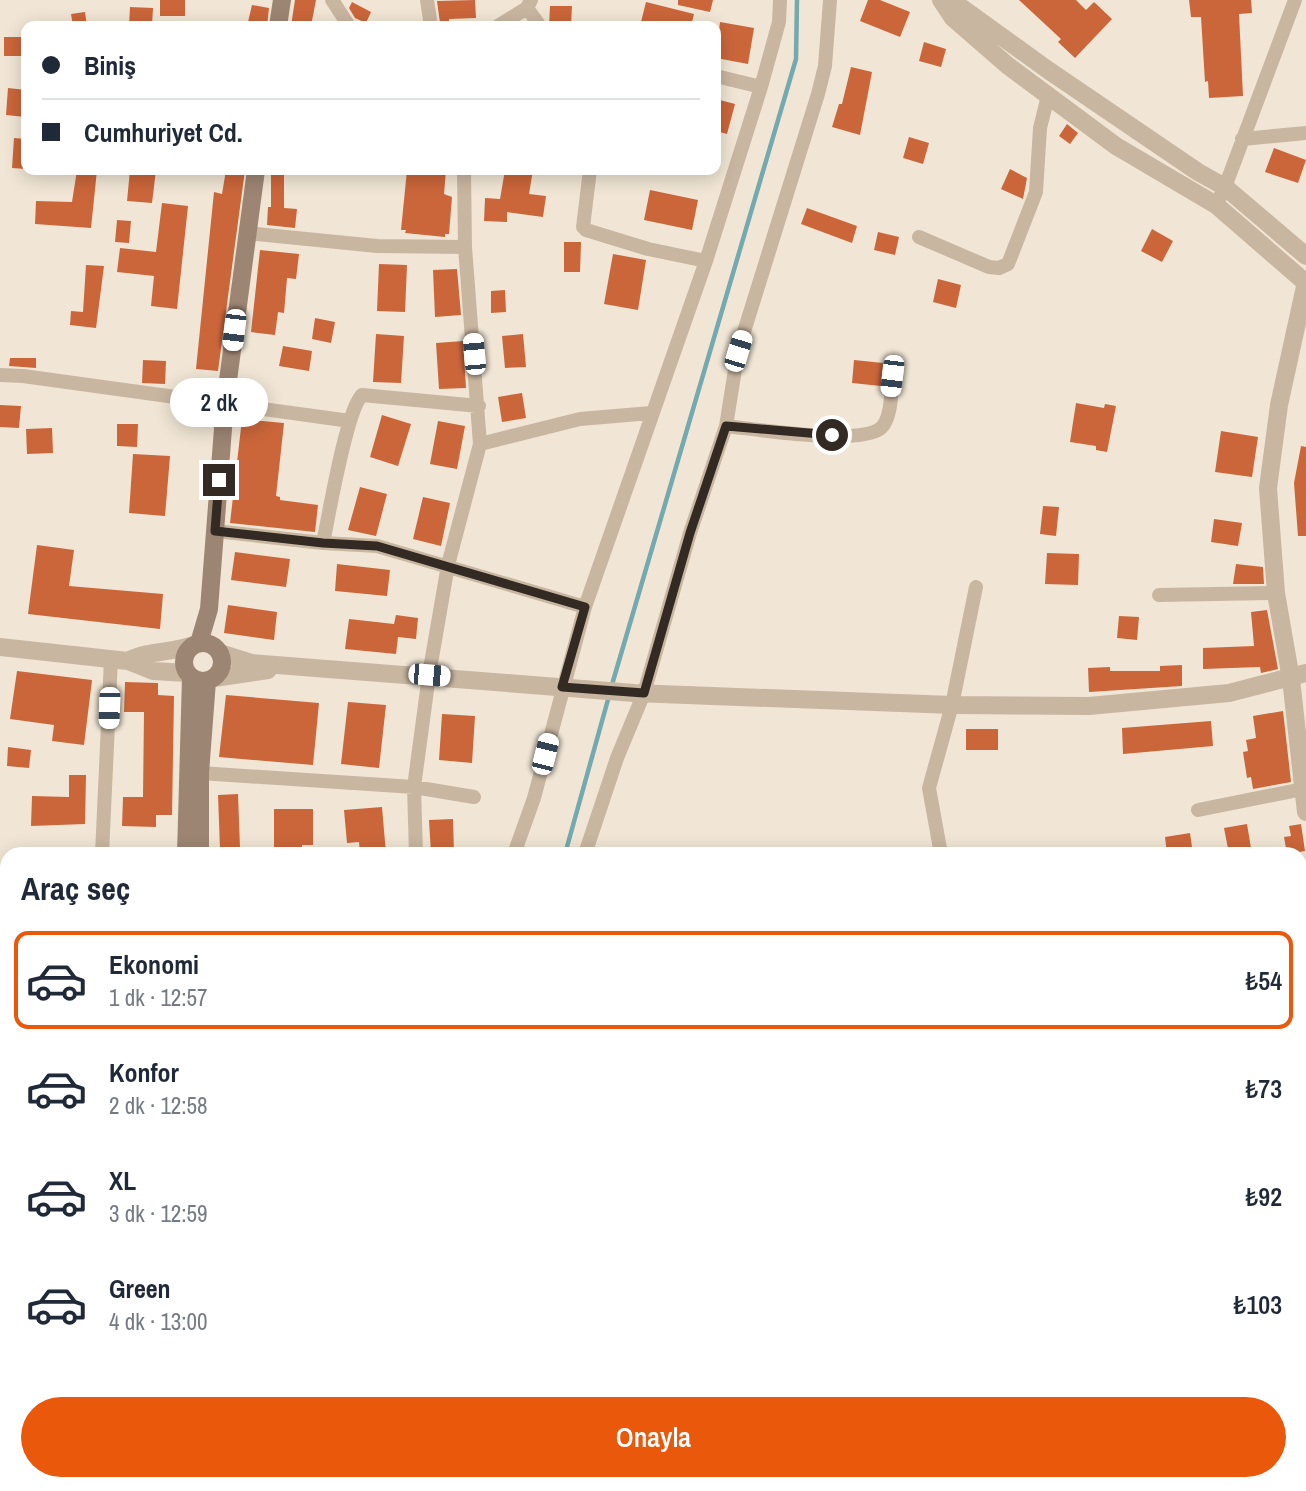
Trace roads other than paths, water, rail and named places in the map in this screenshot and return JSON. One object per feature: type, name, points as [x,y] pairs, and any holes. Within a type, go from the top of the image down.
[{"type":"main road","points":[[279,21],[282,0]]},
{"type":"main road","points":[[200,847],[200,677],[185,656],[197,644],[209,608],[225,403],[255,175]]},
{"type":"main road","points":[[200,677],[223,664],[219,651],[217,610],[211,578]]},
{"type":"main road","points":[[197,644],[208,643],[219,651]]},
{"type":"main road","points":[[187,847],[200,677]]},
{"type":"street","points":[[332,0],[346,21]]},
{"type":"street","points":[[427,0],[430,21]]},
{"type":"street","points":[[516,847],[534,798],[585,607],[706,261],[761,87],[779,22],[780,0]]},
{"type":"street","points":[[587,847],[726,426],[738,351],[825,66],[830,0]]},
{"type":"street","points":[[941,0],[953,18],[1048,96],[1116,146],[1216,205],[1306,282],[1279,405],[1268,488],[1276,593],[1299,676],[1306,811]]},
{"type":"street","points":[[951,0],[1048,70],[1198,172],[1225,187],[1306,256]]},
{"type":"street","points":[[1216,205],[1298,1]]},
{"type":"street","points":[[505,21],[529,4],[538,21]]},
{"type":"street","points":[[721,77],[761,87]]},
{"type":"street","points":[[919,237],[989,267],[999,268],[1008,264],[1036,192],[1040,128],[1048,96]]},
{"type":"street","points":[[1242,139],[1306,133]]},
{"type":"street","points":[[416,847],[414,787],[429,675],[448,565],[480,444],[465,247],[464,175]]},
{"type":"street","points":[[589,175],[583,227],[586,230],[706,261]]},
{"type":"street","points":[[247,233],[377,246],[465,247]]},
{"type":"street","points":[[0,375],[351,421]]},
{"type":"street","points":[[726,426],[817,436],[870,434],[883,426],[892,376]]},
{"type":"street","points":[[323,543],[356,401],[362,395],[479,407]]},
{"type":"street","points":[[480,444],[580,419],[651,413]]},
{"type":"street","points":[[215,531],[377,546],[585,607]]},
{"type":"street","points":[[940,847],[929,788],[953,705],[976,587]]},
{"type":"street","points":[[1159,595],[1276,593]]},
{"type":"street","points":[[119,660],[164,653],[197,644]]},
{"type":"street","points":[[0,647],[119,660],[153,671],[200,677],[265,672],[277,665]]},
{"type":"street","points":[[219,651],[253,663],[639,693],[953,705],[1089,706],[1229,693],[1299,676]]},
{"type":"street","points":[[103,847],[119,660]]},
{"type":"street","points":[[200,773],[414,787],[474,797]]},
{"type":"street","points":[[1198,810],[1303,789]]},
{"type":"waterway","points":[[611,688],[796,59],[797,0]]},
{"type":"waterway","points":[[567,847],[609,696]]}]
